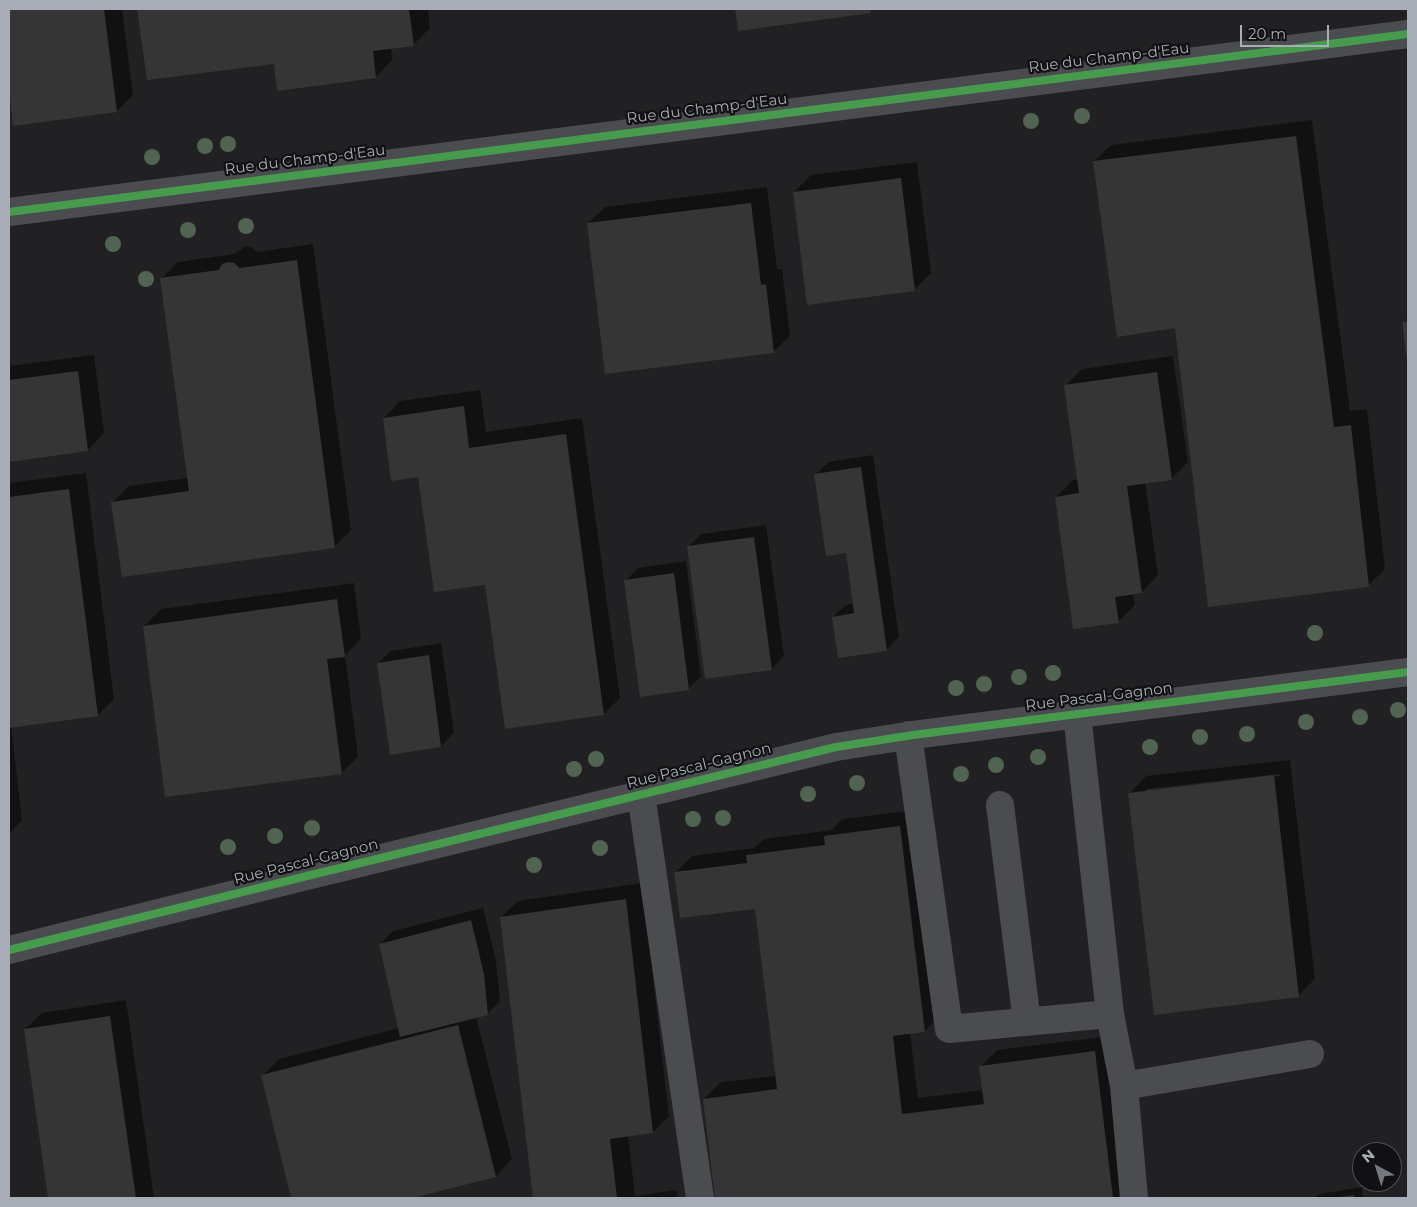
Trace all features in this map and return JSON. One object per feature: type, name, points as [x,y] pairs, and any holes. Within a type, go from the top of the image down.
[{"type":"street","name":"Rue du Champ-d'Eau","points":[[9,212],[1408,34]]},
{"type":"street","name":"Rue Pascal-Gagnon","points":[[9,950],[836,747],[908,736],[1408,672]]},
{"type":"street","points":[[1077,714],[1110,1014],[1124,1086],[1134,1198]]},
{"type":"street","points":[[908,736],[949,1029],[1110,1014]]},
{"type":"street","points":[[642,794],[700,1198]]},
{"type":"street","points":[[1000,804],[1027,1022]]},
{"type":"street","points":[[1124,1086],[1310,1054]]},
{"type":"shaded area","points":[[9,9],[1408,9],[1408,1198],[9,1198]]},
{"type":"building","points":[[9,9],[104,9],[117,112],[13,126],[9,89]]},
{"type":"building","points":[[137,9],[409,9],[414,46],[373,51],[376,78],[277,91],[274,64],[147,80]]},
{"type":"building","points":[[735,9],[870,9],[871,13],[738,31]]},
{"type":"building","points":[[1296,136],[1334,427],[1351,425],[1369,587],[1208,607],[1175,328],[1117,337],[1093,161]]},
{"type":"building","points":[[901,178],[915,291],[807,305],[793,192]]},
{"type":"building","points":[[751,203],[761,285],[766,284],[774,353],[605,374],[587,223]]},
{"type":"building","points":[[297,260],[335,548],[122,577],[111,502],[189,491],[160,278],[219,270],[222,264],[228,262],[234,263],[240,268]]},
{"type":"building","points":[[1408,321],[1408,361],[1407,361],[1402,322]]},
{"type":"building","points":[[78,371],[88,451],[9,462],[9,380]]},
{"type":"building","points":[[1157,372],[1172,480],[1127,486],[1142,593],[1115,597],[1119,623],[1073,629],[1055,497],[1079,493],[1064,385]]},
{"type":"building","points":[[464,406],[469,448],[566,434],[604,715],[505,729],[485,585],[434,592],[418,477],[391,481],[383,418]]},
{"type":"building","points":[[861,467],[887,651],[838,658],[832,617],[854,613],[846,553],[826,556],[814,474]]},
{"type":"building","points":[[69,489],[98,716],[9,728],[9,497]]},
{"type":"building","points":[[754,537],[772,670],[705,679],[687,546]]},
{"type":"building","points":[[674,573],[689,690],[640,697],[624,580]]},
{"type":"building","points":[[337,599],[345,657],[327,659],[342,774],[165,797],[143,626]]},
{"type":"building","points":[[429,655],[441,747],[390,755],[377,663]]},
{"type":"building","points":[[1274,775],[1299,997],[1154,1015],[1128,793]]},
{"type":"building","points":[[900,826],[925,1032],[893,1036],[902,1114],[984,1104],[979,1066],[1095,1051],[1113,1198],[715,1198],[703,1099],[777,1089],[755,909],[680,918],[674,872],[747,863],[746,855],[825,845],[824,836]]},
{"type":"building","points":[[626,899],[653,1133],[610,1139],[617,1198],[533,1198],[500,917]]},
{"type":"building","points":[[471,920],[484,974],[488,1015],[400,1037],[379,944]]},
{"type":"building","points":[[110,1016],[136,1198],[48,1198],[24,1029]]},
{"type":"building","points":[[458,1025],[496,1177],[412,1198],[291,1198],[261,1075]]},
{"type":"building","points":[[1354,1195],[1354,1198],[1340,1198],[1340,1197]]},
{"type":"cycle path","points":[[9,212],[1408,34]]},
{"type":"cycle path","points":[[9,950],[836,747],[913,735],[1408,672]]}]
